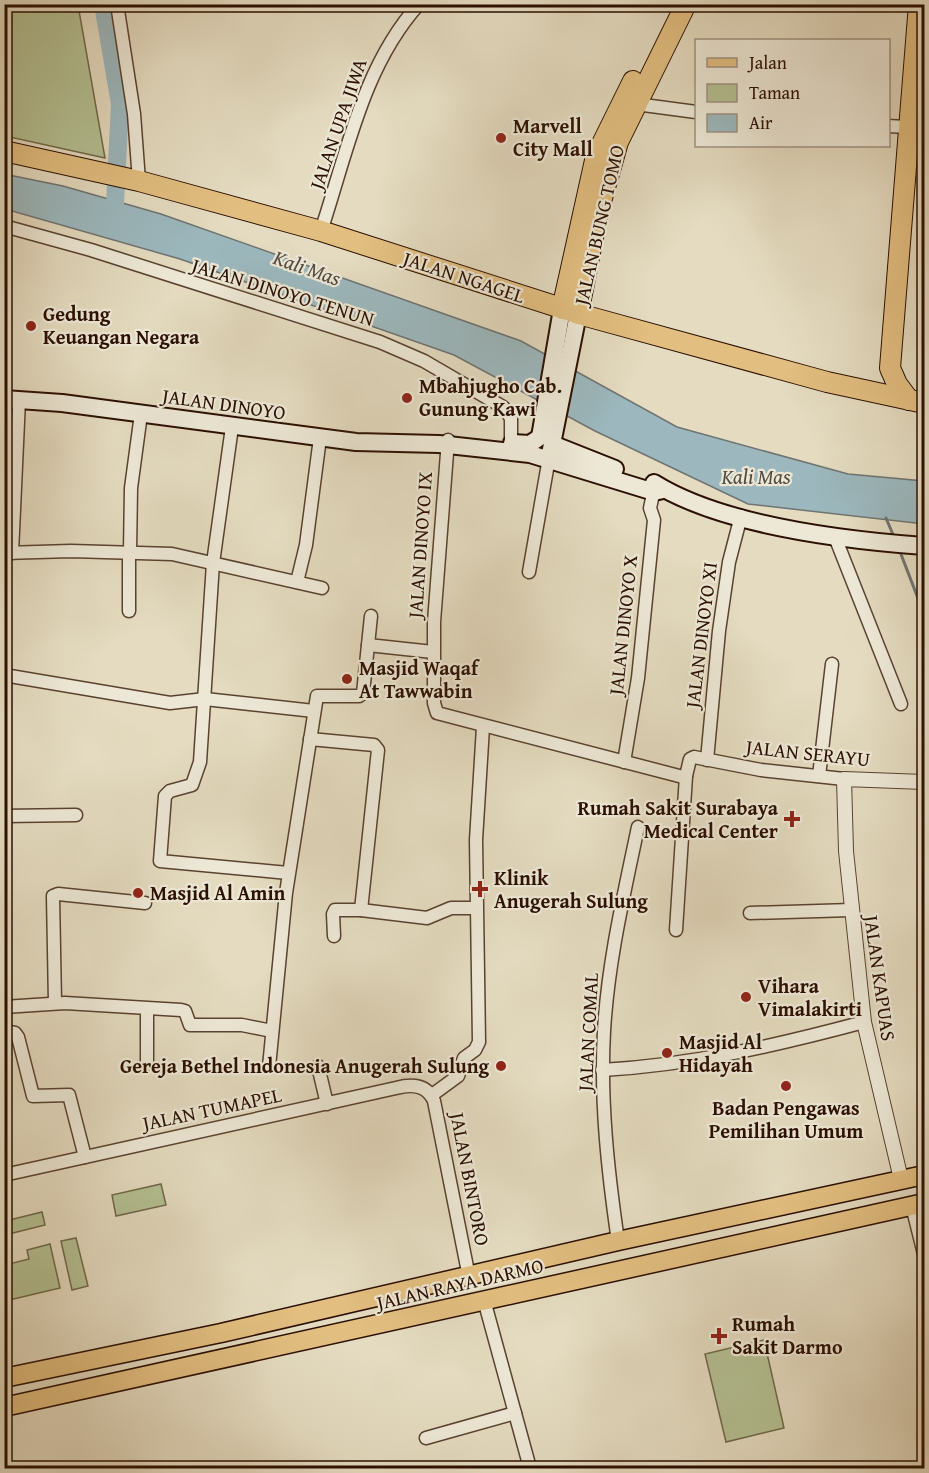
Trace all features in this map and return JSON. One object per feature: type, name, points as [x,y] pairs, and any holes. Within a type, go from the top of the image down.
[{"type":"highway","name":"JALAN BUNG TOMO","points":[[570,311],[598,149],[673,4]]},
{"type":"highway","name":"JALAN BUNG TOMO","points":[[570,311],[614,153],[686,4]]},
{"type":"highway","points":[[917,402],[897,384],[890,368],[907,127],[919,4]]},
{"type":"highway","name":"JALAN NGAGEL","points":[[4,151],[134,179],[321,231],[570,311],[870,392],[917,402]]},
{"type":"highway","points":[[870,392],[890,368]]},
{"type":"main road","name":"JALAN BUNG TOMO","points":[[549,441],[570,311]]},
{"type":"main road","name":"JALAN DINOYO","points":[[12,400],[62,402],[232,427],[356,442],[533,443],[540,437],[549,441]]},
{"type":"main road","name":"JALAN DINOYO","points":[[445,444],[549,441]]},
{"type":"main road","points":[[549,441],[657,489],[780,527],[835,537],[924,546]]},
{"type":"main road","name":"JALAN RAYA DARMO","points":[[4,1378],[221,1333],[924,1175]]},
{"type":"main road","name":"JALAN RAYA DARMO","points":[[4,1407],[918,1205]]},
{"type":"main road","points":[[221,1333],[214,1340],[215,1350],[220,1355],[229,1358]]},
{"type":"main road","points":[[192,1338],[201,1352],[198,1364]]},
{"type":"street","points":[[117,4],[134,114],[134,179]]},
{"type":"street","name":"JALAN UPA JIWA","points":[[321,231],[371,78],[398,30],[419,4]]},
{"type":"street","points":[[636,104],[695,112]]},
{"type":"street","name":"JALAN DINOYO TENUN","points":[[4,226],[90,250],[309,319],[409,354],[498,403],[511,418],[511,443]]},
{"type":"street","points":[[12,400],[8,553],[172,554],[322,588]]},
{"type":"street","points":[[129,611],[131,488],[141,414]]},
{"type":"street","points":[[232,427],[213,563],[202,745],[197,778],[192,785],[170,791],[165,795],[160,860],[162,863],[288,873]]},
{"type":"street","points":[[297,582],[306,545],[320,438]]},
{"type":"street","points":[[529,572],[549,441]]},
{"type":"street","name":"JALAN DINOYO IX","points":[[445,444],[434,652],[434,704],[437,713],[483,727]]},
{"type":"street","name":"JALAN DINOYO X","points":[[624,762],[638,678],[654,520],[650,508],[657,489]]},
{"type":"street","name":"JALAN DINOYO XI","points":[[706,760],[719,631],[729,562],[741,516]]},
{"type":"street","points":[[835,537],[901,704]]},
{"type":"street","points":[[269,1067],[288,873],[316,696],[321,694],[359,696],[363,693],[371,616]]},
{"type":"street","points":[[368,645],[434,652]]},
{"type":"street","points":[[819,776],[832,664]]},
{"type":"street","points":[[4,675],[170,703],[205,699],[314,711]]},
{"type":"street","points":[[430,1093],[458,1076],[464,1058],[475,1050],[479,1042],[476,840],[483,727],[686,776],[676,930]]},
{"type":"street","points":[[310,743],[374,745],[378,750],[361,910]]},
{"type":"street","name":"JALAN SERAYU","points":[[686,776],[690,759],[694,757],[844,779],[924,782]]},
{"type":"street","name":"JALAN KAPUAS","points":[[844,779],[851,910],[864,1022],[901,1179]]},
{"type":"street","points":[[4,816],[76,815]]},
{"type":"street","name":"JALAN COMAL","points":[[618,1242],[605,1131],[602,1070],[607,994],[638,827]]},
{"type":"street","points":[[55,1004],[53,896],[86,896],[145,903]]},
{"type":"street","points":[[334,936],[334,911],[361,910],[427,918],[451,908],[476,908]]},
{"type":"street","points":[[750,912],[851,910]]},
{"type":"street","points":[[4,1007],[112,1004],[185,1011],[190,1024],[242,1025],[272,1031]]},
{"type":"street","points":[[147,1009],[147,1064]]},
{"type":"street","points":[[602,1070],[691,1062],[788,1043],[864,1022]]},
{"type":"street","points":[[4,1031],[15,1033],[19,1040],[33,1096],[69,1095],[86,1156]]},
{"type":"street","points":[[318,1066],[327,1104]]},
{"type":"street","name":"JALAN TUMAPEL","points":[[4,1175],[402,1086],[415,1086],[430,1093]]},
{"type":"street","name":"JALAN BINTORO","points":[[430,1093],[469,1277]]},
{"type":"street","points":[[918,1205],[924,1254]]},
{"type":"street","points":[[484,1300],[530,1468]]},
{"type":"street","points":[[426,1438],[515,1413]]},
{"type":"green space","points":[[5,4],[78,5],[105,158],[5,136]]},
{"type":"green space","points":[[161,1184],[166,1205],[116,1216],[112,1195]]},
{"type":"green space","points":[[42,1212],[45,1225],[5,1235],[5,1221]]},
{"type":"green space","points":[[76,1238],[88,1286],[72,1290],[61,1241]]},
{"type":"green space","points":[[50,1244],[60,1288],[5,1301],[5,1265],[29,1259],[27,1250]]},
{"type":"green space","points":[[764,1340],[784,1428],[726,1442],[705,1354]]},
{"type":"water","name":"Kali Mas","points":[[4,174],[63,186],[161,214],[521,341],[677,427],[848,474],[924,481],[924,524],[748,504],[595,431],[454,355],[180,259],[5,209]]},
{"type":"waterway","points":[[103,4],[120,104],[114,224]]},
{"type":"waterway","points":[[886,518],[894,537]]},
{"type":"waterway","points":[[899,549],[924,614]]},
{"type":"place","name":"Marvell City Mall","points":[[501,138]]},
{"type":"place","name":"Gedung Keuangan Negara","points":[[31,326]]},
{"type":"place","name":"Mbahjugho Cab. Gunung Kawi","points":[[407,398]]},
{"type":"place","name":"Masjid Waqaf At Tawwabin","points":[[347,679]]},
{"type":"place","name":"Rumah Sakit Surabaya Medical Center","points":[[792,819]]},
{"type":"place","name":"Klinik Anugerah Sulung","points":[[480,889]]},
{"type":"place","name":"Masjid Al Amin","points":[[138,893]]},
{"type":"place","name":"Vihara Vimalakirti","points":[[746,997]]},
{"type":"place","name":"Masjid Al Hidayah","points":[[667,1053]]},
{"type":"place","name":"Gereja Bethel Indonesia Anugerah Sulung","points":[[501,1066]]},
{"type":"place","name":"Badan Pengawas Pemilihan Umum","points":[[786,1086]]},
{"type":"place","name":"Rumah Sakit Darmo","points":[[719,1336]]}]
